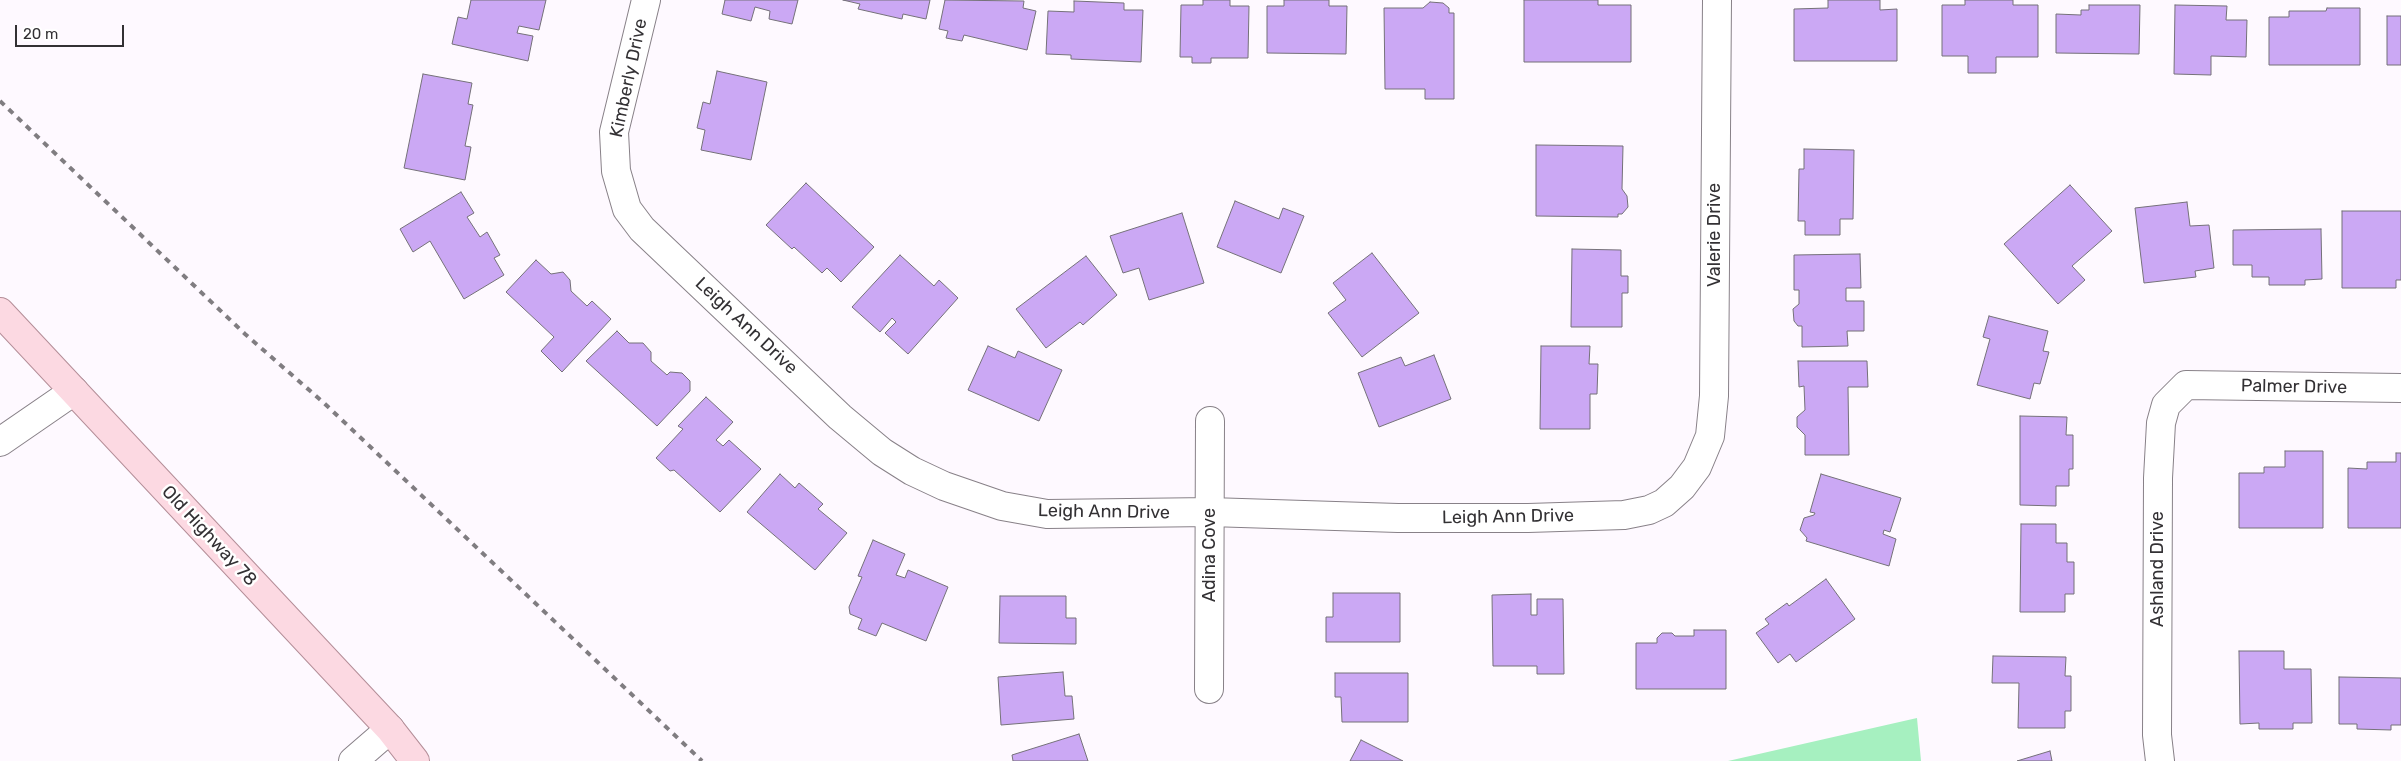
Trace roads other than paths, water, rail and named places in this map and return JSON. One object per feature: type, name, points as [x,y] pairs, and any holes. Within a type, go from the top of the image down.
[{"type":"main road","name":"Old Highway 78","points":[[0,312],[390,729],[416,761]]},
{"type":"street","name":"Kimberly Drive","points":[[618,186],[614,132],[646,0]]},
{"type":"street","name":"Valerie Drive","points":[[1697,467],[1710,436],[1714,396],[1716,0]]},
{"type":"street","name":"Leigh Ann Drive","points":[[618,186],[627,209],[642,229],[840,417],[882,452],[912,471],[944,486],[1002,506],[1047,514],[1210,512],[1398,518],[1528,518],[1624,515],[1649,510],[1664,503],[1682,487],[1697,467]]},
{"type":"street","name":"Palmer Drive","points":[[2186,386],[2401,388]]},
{"type":"street","name":"Ashland Drive","points":[[2160,761],[2157,735],[2158,478],[2161,423],[2166,405],[2186,386]]},
{"type":"street","points":[[0,442],[74,392]]},
{"type":"street","name":"Adina Cove","points":[[1209,689],[1210,421]]},
{"type":"street","points":[[353,761],[390,729]]},
{"type":"railway","points":[[0,101],[245,334],[324,403],[702,761]]}]
